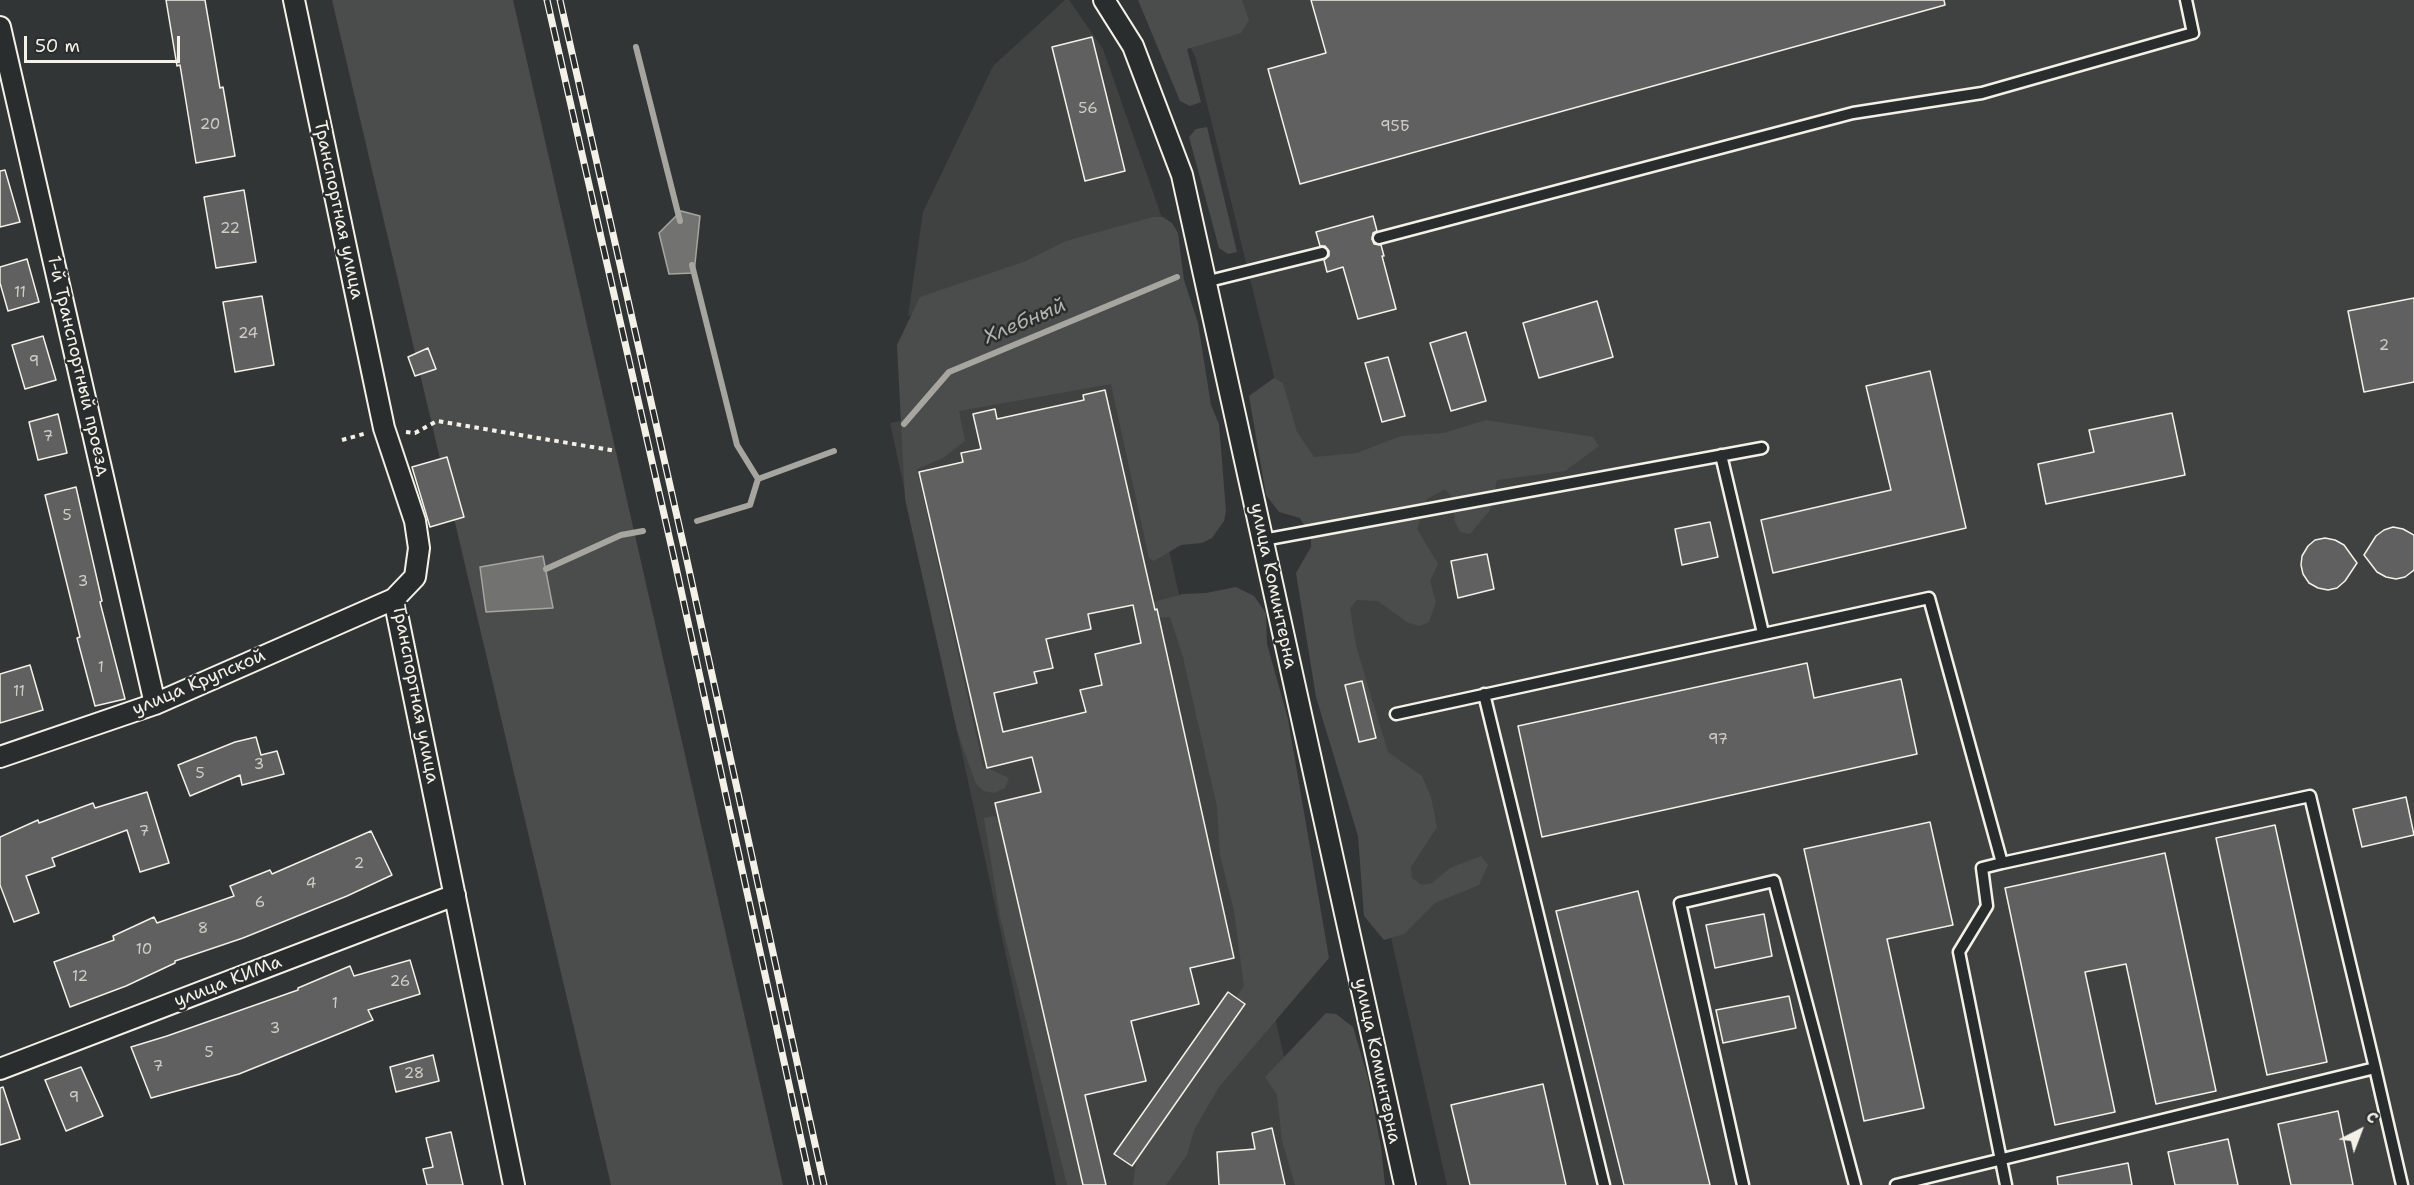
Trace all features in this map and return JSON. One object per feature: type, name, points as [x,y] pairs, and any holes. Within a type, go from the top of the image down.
[{"type":"street","name":"Транспортная улица","points":[[294,0],[384,428],[415,521],[419,548],[415,577],[394,599],[514,1185]]},
{"type":"street","name":"улица Коминтерна","points":[[1104,0],[1132,46],[1182,175],[1405,1185]]},
{"type":"street","name":"1-й Транспортный проезд","points":[[0,27],[155,704]]},
{"type":"street","name":"улица Крупской","points":[[0,758],[155,704],[394,599]]},
{"type":"street","name":"улица КИМа","points":[[0,1069],[455,895]]},
{"type":"lane","points":[[1379,238],[1853,113],[1982,93],[2193,33],[2186,0]]},
{"type":"lane","points":[[1205,282],[1322,253]]},
{"type":"lane","points":[[1263,540],[1762,447]]},
{"type":"lane","points":[[1721,455],[1763,633]]},
{"type":"lane","points":[[1396,714],[1929,598],[2002,863]]},
{"type":"lane","points":[[1484,694],[1604,1185]]},
{"type":"lane","points":[[2006,1185],[1959,952],[1987,906],[1982,868],[2310,796],[2402,1185]]},
{"type":"lane","points":[[1743,1185],[1680,903],[1774,881],[1855,1185]]},
{"type":"lane","points":[[1896,1185],[2375,1068]]},
{"type":"path","points":[[342,440],[384,428],[415,433],[436,421],[616,451]]},
{"type":"shaded area","points":[[332,0],[513,0],[783,1185],[611,1185]]},
{"type":"shaded area","points":[[1065,0],[1069,0],[1103,49],[1167,232],[908,316],[923,212],[993,66]]},
{"type":"shaded area","points":[[1138,0],[1242,0],[1249,20],[1241,33],[1187,49],[1201,102],[1190,106],[1180,101]]},
{"type":"shaded area","points":[[1170,0],[2414,0],[2414,1185],[1447,1185],[1392,942],[1302,490],[1196,59]]},
{"type":"shaded area","points":[[1207,127],[1237,252],[1228,254],[1219,248],[1189,137],[1196,129]]},
{"type":"shaded area","points":[[681,211],[700,216],[694,273],[669,274],[659,233]]},
{"type":"shaded area","points":[[1153,217],[1163,217],[1172,223],[1178,233],[1184,280],[1198,323],[1211,405],[1219,424],[1226,511],[1224,521],[1212,538],[1202,543],[1181,545],[1154,561],[1149,558],[1111,384],[959,411],[965,441],[943,458],[917,469],[983,766],[1009,778],[1005,788],[994,793],[984,791],[976,784],[957,731],[905,499],[897,345],[920,297],[1026,261],[1066,241]]},
{"type":"shaded area","points":[[1128,369],[1313,1185],[1056,1185],[890,423]]},
{"type":"shaded area","points":[[1274,378],[1283,383],[1297,432],[1314,457],[1357,453],[1401,436],[1444,433],[1486,420],[1593,437],[1599,446],[1565,471],[1497,480],[1490,510],[1470,534],[1460,532],[1455,522],[1452,497],[1445,489],[1427,499],[1417,529],[1438,564],[1430,581],[1436,602],[1429,622],[1419,626],[1407,622],[1378,601],[1357,600],[1350,608],[1356,646],[1388,752],[1422,776],[1431,797],[1437,827],[1411,867],[1412,878],[1422,885],[1432,883],[1450,868],[1481,856],[1488,865],[1479,885],[1435,903],[1404,934],[1384,940],[1364,916],[1358,836],[1316,697],[1296,573],[1311,547],[1311,536],[1300,518],[1279,512],[1266,495],[1249,396]]},
{"type":"shaded area","points":[[543,556],[553,608],[486,612],[480,567]]},
{"type":"shaded area","points":[[1236,587],[1254,596],[1266,613],[1267,644],[1288,719],[1329,958],[1219,1087],[1194,1130],[1187,1155],[1166,1185],[1133,1185],[1138,1145],[1244,986],[1234,911],[1220,855],[1217,807],[1183,657],[1170,617],[1150,618],[1146,604],[1183,594],[1206,593]]},
{"type":"shaded area","points":[[994,816],[1006,827],[1092,1185],[1067,1185],[1000,917],[984,818]]},
{"type":"shaded area","points":[[1326,1013],[1336,1014],[1353,1027],[1368,1078],[1381,1147],[1385,1185],[1295,1185],[1282,1140],[1277,1095],[1265,1077]]},
{"type":"building","points":[[166,0],[205,0],[220,88],[223,87],[235,156],[196,163],[180,65],[177,66]]},
{"type":"building","points":[[1311,0],[1944,0],[1945,5],[1300,184],[1268,69],[1326,53]]},
{"type":"building","points":[[1092,37],[1125,171],[1085,181],[1052,47]]},
{"type":"building","points":[[5,170],[20,222],[0,227],[0,171]]},
{"type":"building","points":[[244,190],[256,262],[216,268],[204,197]]},
{"type":"building","points":[[1373,216],[1377,231],[1373,233],[1372,239],[1374,244],[1381,245],[1396,309],[1358,319],[1343,267],[1327,272],[1324,260],[1329,256],[1329,251],[1325,246],[1320,246],[1316,232]]},
{"type":"building","points":[[27,259],[39,302],[8,311],[0,283],[0,267]]},
{"type":"building","points":[[262,296],[274,365],[235,372],[223,302]]},
{"type":"building","points":[[2414,298],[2414,382],[2364,392],[2348,311]]},
{"type":"building","points":[[1597,301],[1613,357],[1539,378],[1523,323]]},
{"type":"building","points":[[1466,332],[1486,401],[1451,411],[1430,343]]},
{"type":"building","points":[[43,336],[56,380],[25,389],[12,345]]},
{"type":"building","points":[[428,348],[436,369],[415,376],[408,357]]},
{"type":"building","points":[[1388,357],[1405,416],[1382,422],[1365,363]]},
{"type":"building","points":[[1930,371],[1966,528],[1773,573],[1761,520],[1891,490],[1866,386]]},
{"type":"building","points":[[1105,390],[1155,610],[1157,609],[1234,958],[1190,968],[1199,1004],[1131,1021],[1146,1081],[1085,1095],[1106,1185],[1083,1185],[995,803],[1041,792],[1032,757],[987,768],[919,472],[963,462],[961,453],[981,449],[973,414],[995,409],[997,419],[1084,400],[1083,395]],"holes":[[[1133,605],[1141,643],[1095,654],[1102,685],[1080,690],[1086,712],[1003,732],[994,693],[1037,683],[1034,672],[1053,668],[1046,639],[1091,629],[1088,614]]]},
{"type":"building","points":[[2172,413],[2185,475],[2046,504],[2038,464],[2094,452],[2089,430]]},
{"type":"building","points":[[58,414],[67,453],[38,460],[29,422]]},
{"type":"building","points":[[447,457],[464,517],[430,527],[412,467]]},
{"type":"building","points":[[76,487],[102,601],[100,602],[125,699],[95,706],[77,638],[80,637],[45,495]]},
{"type":"building","points":[[1710,522],[1718,557],[1682,565],[1675,529]]},
{"type":"building","points":[[2393,527],[2414,535],[2414,570],[2405,577],[2396,579],[2377,572],[2364,555],[2376,536]]},
{"type":"building","points":[[2325,538],[2344,545],[2357,563],[2345,581],[2337,588],[2328,590],[2309,583],[2303,574],[2301,565],[2302,556],[2308,546],[2315,540]]},
{"type":"building","points":[[1487,554],[1494,589],[1458,598],[1451,561]]},
{"type":"building","points":[[1807,663],[1814,698],[1901,679],[1917,754],[1542,837],[1518,726]]},
{"type":"building","points":[[30,665],[43,710],[0,723],[0,674]]},
{"type":"building","points":[[1362,681],[1376,738],[1359,742],[1345,685]]},
{"type":"building","points":[[256,737],[261,755],[277,751],[284,774],[242,785],[240,775],[190,796],[178,765],[235,742]]},
{"type":"building","points":[[147,792],[169,863],[140,872],[127,830],[52,858],[55,866],[26,876],[39,913],[14,922],[0,885],[0,837],[38,820],[39,823],[93,803],[95,808]]},
{"type":"building","points":[[2406,797],[2414,835],[2362,847],[2353,809]]},
{"type":"building","points":[[1930,822],[1953,925],[1887,939],[1924,1108],[1864,1121],[1804,849]]},
{"type":"building","points":[[2275,825],[2327,1062],[2267,1075],[2216,838]]},
{"type":"building","points":[[371,831],[392,875],[347,896],[243,938],[175,961],[126,986],[70,1007],[54,962],[114,940],[113,936],[154,917],[157,923],[234,896],[230,886],[270,870],[272,874]]},
{"type":"building","points":[[2165,853],[2216,1091],[2156,1104],[2126,964],[2085,972],[2115,1112],[2055,1125],[2005,888]]},
{"type":"building","points":[[1638,891],[1710,1185],[1624,1185],[1556,911]]},
{"type":"building","points":[[1764,914],[1772,956],[1715,968],[1706,925]]},
{"type":"building","points":[[410,960],[420,994],[368,1010],[373,1020],[239,1074],[151,1098],[131,1047],[298,990],[298,988],[350,966],[354,976]]},
{"type":"building","points":[[1228,992],[1245,1004],[1132,1166],[1114,1154]]},
{"type":"building","points":[[1789,996],[1796,1028],[1723,1043],[1716,1010]]},
{"type":"building","points":[[433,1055],[439,1081],[396,1092],[390,1067]]},
{"type":"building","points":[[81,1067],[103,1116],[66,1131],[45,1080]]},
{"type":"building","points":[[1543,1084],[1566,1185],[1470,1185],[1451,1105]]},
{"type":"building","points":[[3,1087],[20,1139],[0,1145],[0,1088]]},
{"type":"building","points":[[2338,1111],[2353,1185],[2291,1185],[2278,1124]]},
{"type":"building","points":[[1272,1128],[1285,1185],[1219,1185],[1217,1152],[1255,1149],[1252,1133]]},
{"type":"building","points":[[451,1132],[463,1185],[427,1185],[423,1169],[433,1167],[426,1138]]},
{"type":"building","points":[[2228,1139],[2238,1185],[2175,1185],[2168,1152]]},
{"type":"building","points":[[2128,1163],[2132,1185],[2058,1185],[2057,1177]]},
{"type":"waterway","points":[[636,47],[680,221]]},
{"type":"waterway","points":[[692,265],[737,445],[758,479]]},
{"type":"waterway","name":"Хлебный","points":[[904,424],[949,372],[1177,277]]},
{"type":"waterway","name":"Хлебный","points":[[697,521],[750,505],[758,479],[834,451]]},
{"type":"waterway","name":"Хлебный","points":[[546,569],[621,535],[643,531]]},
{"type":"railway","points":[[547,0],[674,558],[811,1185]]},
{"type":"railway","points":[[560,0],[686,556],[824,1185]]}]
